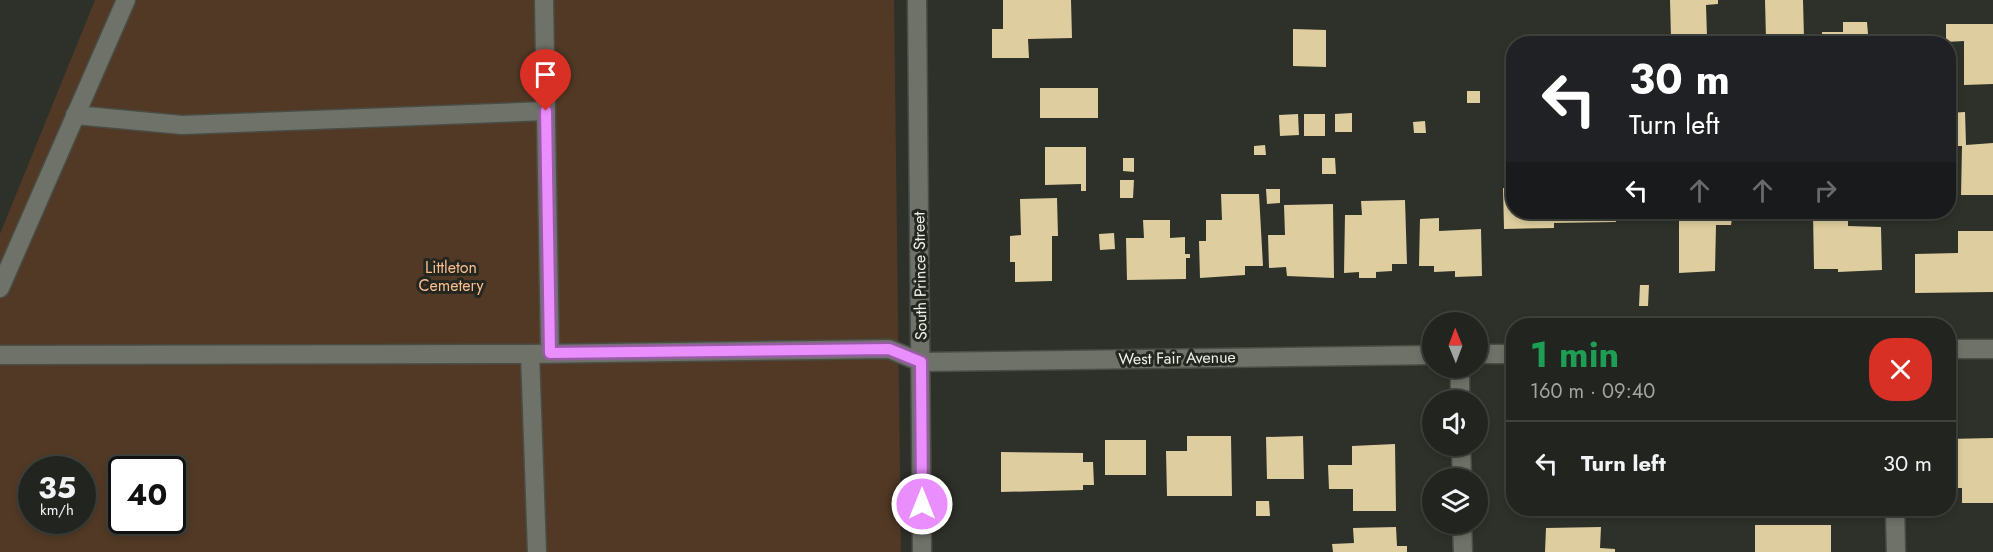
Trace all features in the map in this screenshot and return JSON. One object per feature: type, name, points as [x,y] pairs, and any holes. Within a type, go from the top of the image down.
[{"type":"street","points":[[0,288],[126,0]]},
{"type":"street","points":[[544,0],[550,353]]},
{"type":"street","name":"South Prince Street","points":[[917,0],[922,552]]},
{"type":"street","points":[[75,115],[182,125],[546,111]]},
{"type":"street","points":[[0,355],[530,354],[889,349],[921,362]]},
{"type":"street","points":[[1956,349],[1993,349]]},
{"type":"street","points":[[530,354],[537,552]]},
{"type":"street","points":[[1488,354],[1506,354]]},
{"type":"street","name":"West Fair Avenue","points":[[921,362],[1422,355]]},
{"type":"street","points":[[1895,516],[1896,552]]},
{"type":"street","points":[[1462,534],[1462,552]]},
{"type":"green space","name":"Littleton Cemetery","points":[[95,0],[894,0],[901,552],[0,552],[0,234]]},
{"type":"building","points":[[1003,0],[1071,0],[1072,38],[1028,39],[1029,58],[992,58],[992,29],[1003,29]]},
{"type":"building","points":[[1670,0],[1718,0],[1718,4],[1706,5],[1707,36],[1671,36]]},
{"type":"building","points":[[1765,0],[1803,0],[1804,36],[1766,36]]},
{"type":"building","points":[[1843,22],[1867,22],[1868,34],[1875,34],[1875,36],[1822,36],[1822,32],[1843,32]]},
{"type":"building","points":[[1946,24],[1993,24],[1993,84],[1964,85],[1964,41],[1956,41],[1956,36],[1946,36]]},
{"type":"building","points":[[1293,29],[1326,30],[1326,67],[1293,66]]},
{"type":"building","points":[[1040,88],[1098,88],[1098,118],[1040,118]]},
{"type":"building","points":[[1467,91],[1480,91],[1480,103],[1467,103]]},
{"type":"building","points":[[1965,112],[1966,145],[1993,143],[1993,195],[1961,195],[1962,146],[1956,146],[1956,113]]},
{"type":"building","points":[[1352,113],[1352,132],[1335,132],[1335,114]]},
{"type":"building","points":[[1298,114],[1299,135],[1280,136],[1279,115]]},
{"type":"building","points":[[1304,114],[1325,114],[1325,136],[1304,136]]},
{"type":"building","points":[[1425,121],[1426,133],[1414,133],[1413,122]]},
{"type":"building","points":[[1265,145],[1266,155],[1254,155],[1254,146]]},
{"type":"building","points":[[1045,147],[1086,147],[1086,191],[1081,191],[1081,184],[1045,185]]},
{"type":"building","points":[[1123,158],[1134,158],[1134,172],[1123,171]]},
{"type":"building","points":[[1322,158],[1335,158],[1336,174],[1322,174]]},
{"type":"building","points":[[1120,180],[1134,180],[1133,198],[1120,198]]},
{"type":"building","points":[[1503,188],[1506,188],[1506,219],[1616,219],[1616,222],[1554,223],[1554,228],[1504,229]]},
{"type":"building","points":[[1266,189],[1280,189],[1280,203],[1267,204]]},
{"type":"building","points":[[1221,194],[1259,194],[1263,266],[1245,266],[1245,275],[1200,278],[1199,241],[1206,241],[1206,220],[1222,220]]},
{"type":"building","points":[[1057,198],[1058,236],[1052,236],[1052,281],[1015,282],[1015,262],[1010,262],[1010,236],[1021,235],[1020,199]]},
{"type":"building","points":[[1405,200],[1407,264],[1392,264],[1392,271],[1376,272],[1376,278],[1359,278],[1359,272],[1344,273],[1345,215],[1362,215],[1361,201]]},
{"type":"building","points":[[1333,204],[1334,278],[1287,276],[1286,267],[1269,268],[1268,235],[1285,235],[1284,205]]},
{"type":"building","points":[[1439,218],[1439,231],[1481,229],[1482,276],[1455,277],[1455,271],[1434,272],[1434,266],[1419,266],[1420,219]]},
{"type":"building","points":[[1679,219],[1732,219],[1731,225],[1716,225],[1715,271],[1679,273]]},
{"type":"building","points":[[1813,219],[1848,219],[1848,226],[1881,227],[1882,270],[1838,272],[1838,269],[1814,269]]},
{"type":"building","points":[[1143,220],[1170,220],[1170,238],[1185,237],[1185,254],[1190,254],[1190,258],[1186,258],[1186,279],[1127,280],[1126,238],[1144,238]]},
{"type":"building","points":[[1958,231],[1993,231],[1993,292],[1915,293],[1915,254],[1958,253]]},
{"type":"building","points":[[1114,233],[1115,249],[1100,250],[1099,234]]},
{"type":"building","points":[[1640,285],[1649,285],[1648,306],[1639,306]]},
{"type":"building","points":[[1187,436],[1231,436],[1232,496],[1167,496],[1166,451],[1187,451]]},
{"type":"building","points":[[1303,436],[1304,479],[1267,479],[1266,437]]},
{"type":"building","points":[[1993,438],[1993,503],[1962,503],[1962,488],[1956,488],[1956,439]]},
{"type":"building","points":[[1105,440],[1146,440],[1146,475],[1105,475]]},
{"type":"building","points":[[1395,444],[1396,511],[1353,511],[1353,489],[1329,489],[1328,465],[1352,465],[1352,446]]},
{"type":"building","points":[[1001,452],[1083,453],[1083,462],[1093,462],[1094,485],[1083,485],[1083,490],[1001,492]]},
{"type":"building","points":[[1256,501],[1269,501],[1270,516],[1256,516]]},
{"type":"building","points":[[1755,525],[1831,525],[1831,552],[1755,552]]},
{"type":"building","points":[[1396,527],[1397,546],[1407,546],[1407,552],[1333,552],[1332,544],[1354,543],[1353,528]]},
{"type":"building","points":[[1601,527],[1600,548],[1615,549],[1615,552],[1545,552],[1546,528]]},
{"type":"route","points":[[546,111],[550,353],[889,349],[921,362],[922,504]]}]
